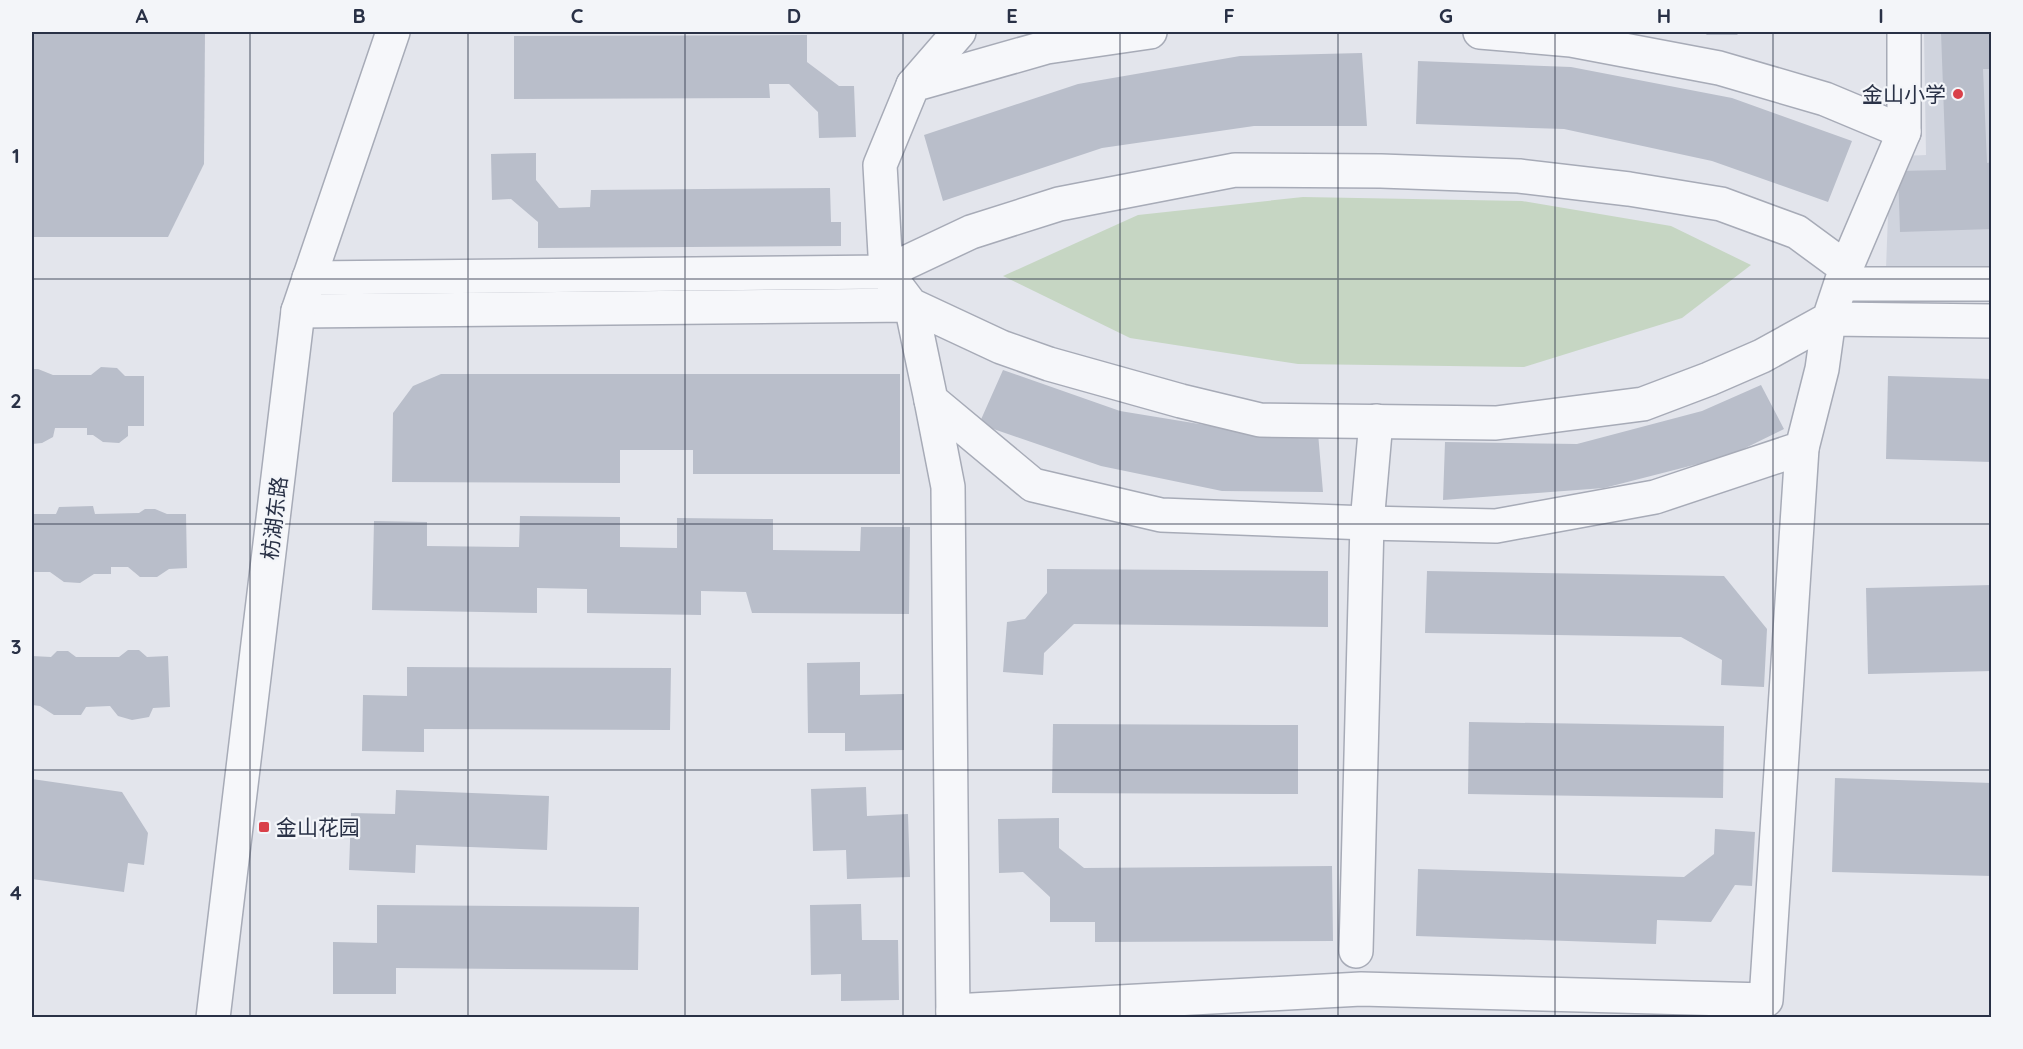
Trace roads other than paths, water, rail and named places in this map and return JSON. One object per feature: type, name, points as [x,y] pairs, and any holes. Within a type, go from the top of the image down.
[{"type":"street","name":"枋湖东路","points":[[213,1017],[298,311],[393,32]]},
{"type":"street","points":[[959,32],[914,86],[880,165],[886,272],[911,305],[948,487],[953,1014],[1360,989],[1766,1000],[1802,448],[1822,369],[1829,319],[1844,276],[1904,132],[1904,32]]},
{"type":"street","points":[[914,86],[1047,47],[1150,32]]},
{"type":"street","points":[[1480,32],[1571,40],[1719,68],[1825,99],[1904,132]]},
{"type":"street","points":[[309,278],[886,272],[971,232],[1059,204],[1235,170],[1381,171],[1519,176],[1687,198],[1721,204],[1797,232],[1844,276],[1992,284]]},
{"type":"street","points":[[298,311],[911,305],[1001,346],[1049,364],[1181,401],[1260,420],[1496,423],[1643,404],[1762,356],[1829,319],[1992,321]]},
{"type":"street","points":[[931,400],[1033,485],[1161,515],[1367,524],[1496,526],[1655,497],[1802,448]]},
{"type":"street","points":[[1356,951],[1367,524],[1376,421]]},
{"type":"place","name":"金山小学","points":[[1958,94]]},
{"type":"place","name":"金山花园","points":[[264,827]]}]
